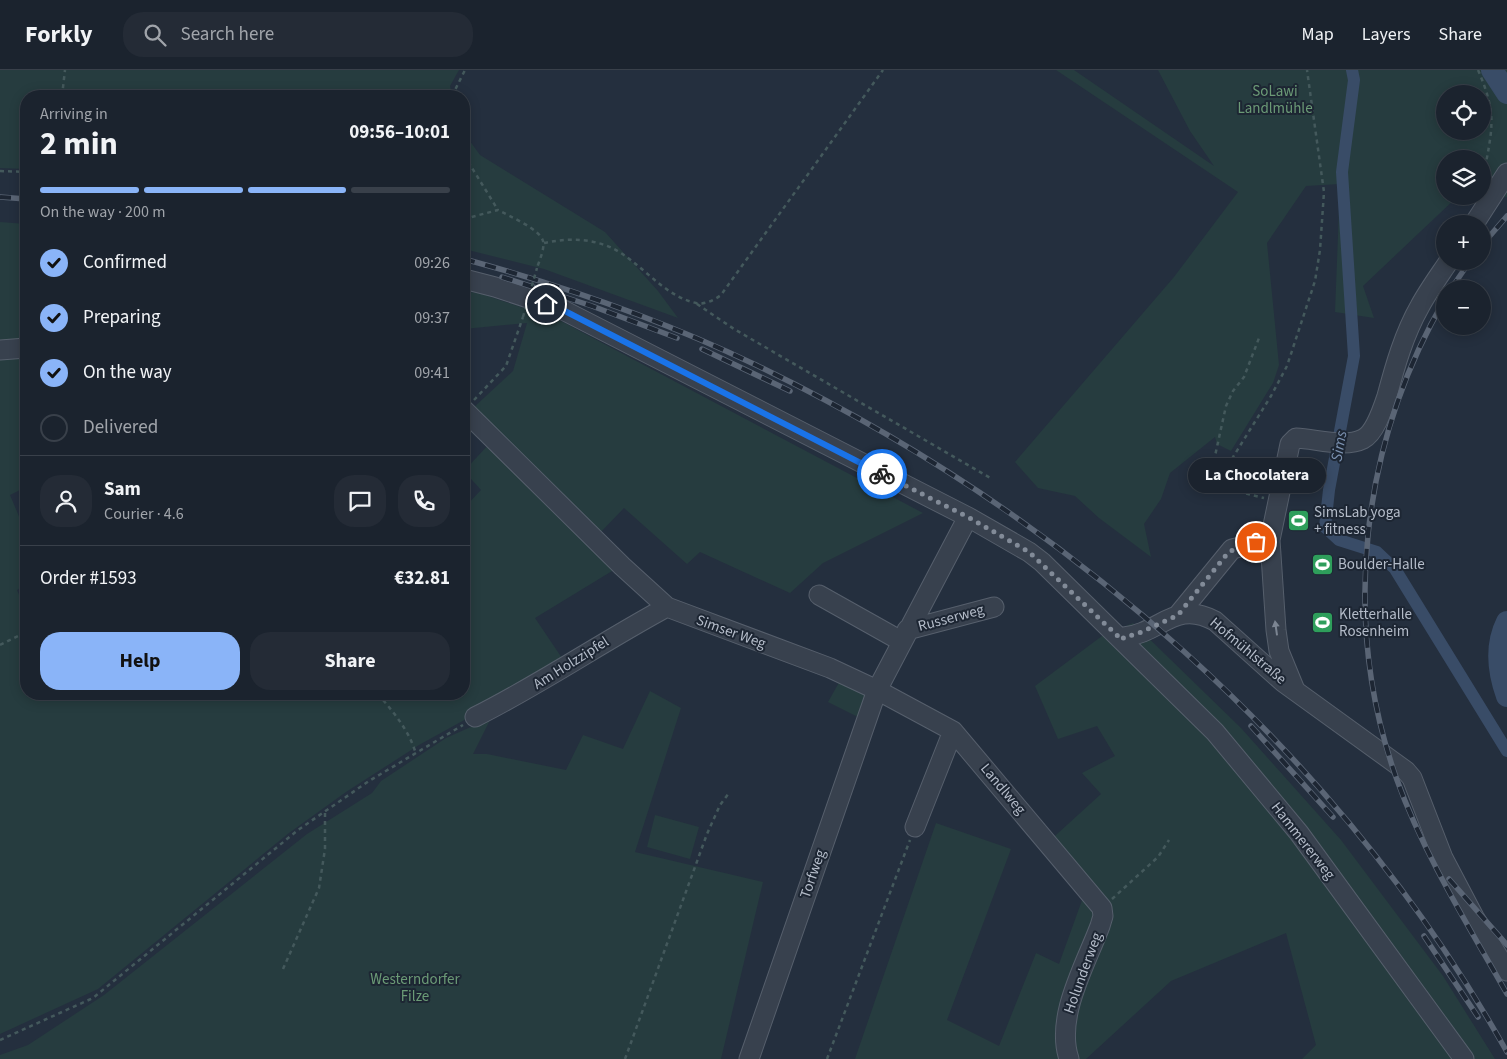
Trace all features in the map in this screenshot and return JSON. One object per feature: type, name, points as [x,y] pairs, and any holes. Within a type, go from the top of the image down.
[{"type":"street","points":[[1480,215],[1507,173]]},
{"type":"street","points":[[1296,691],[1279,651],[1273,600],[1270,540],[1290,444],[1296,438],[1329,440],[1348,445],[1365,438],[1371,433],[1385,402],[1398,357],[1419,308],[1443,270]]},
{"type":"street","points":[[470,281],[495,287],[561,309],[968,517],[1042,562],[1122,640]]},
{"type":"street","points":[[0,350],[20,348]]},
{"type":"street","name":"Simser Weg","points":[[470,416],[622,566],[667,607],[830,668],[877,690]]},
{"type":"street","points":[[877,690],[968,517]]},
{"type":"street","points":[[1178,615],[1232,549],[1270,540]]},
{"type":"street","points":[[819,595],[904,636]]},
{"type":"street","name":"Am Holzzipfel","points":[[475,718],[520,695],[616,635],[667,607]]},
{"type":"street","name":"Russerweg","points":[[904,636],[994,607]]},
{"type":"street","name":"Hofmühlstraße","points":[[1122,640],[1124,637],[1137,634],[1178,615],[1194,613],[1204,615],[1215,621],[1296,691],[1389,757],[1412,778],[1444,858],[1474,917],[1507,971]]},
{"type":"street","name":"Hammererweg","points":[[1122,640],[1215,732],[1299,833],[1464,1059]]},
{"type":"street","points":[[1259,661],[1279,651]]},
{"type":"street","name":"Landlweg","points":[[877,690],[953,731],[1102,912]]},
{"type":"street","name":"Torfweg","points":[[749,1059],[877,690]]},
{"type":"street","points":[[915,827],[953,731]]},
{"type":"street","name":"Holunderweg","points":[[1069,1059],[1064,1042],[1066,1019],[1102,912]]},
{"type":"path","points":[[63,90],[65,70]]},
{"type":"path","points":[[455,90],[465,70]]},
{"type":"path","points":[[696,303],[710,302],[721,295],[883,70]]},
{"type":"path","points":[[1215,486],[1271,396],[1287,366],[1315,281],[1320,250],[1324,192],[1307,70]]},
{"type":"path","points":[[1478,70],[1488,94],[1493,116],[1488,150]]},
{"type":"path","points":[[470,165],[498,210],[529,226],[541,236],[544,243],[523,317],[506,366],[470,404]]},
{"type":"path","points":[[0,172],[20,172]]},
{"type":"path","points":[[470,217],[498,210]]},
{"type":"path","points":[[544,243],[560,240],[588,240],[613,248],[674,293],[696,303],[734,329],[992,480]]},
{"type":"path","points":[[1215,486],[1213,465],[1226,406],[1233,391],[1244,377],[1259,338]]},
{"type":"path","points":[[1215,486],[1277,501]]},
{"type":"path","points":[[0,645],[20,635]]},
{"type":"path","points":[[383,700],[412,738],[416,754]]},
{"type":"path","points":[[0,1040],[93,998],[298,830],[369,780],[475,718]]},
{"type":"path","points":[[626,1059],[712,820],[729,793]]},
{"type":"path","points":[[283,969],[318,888],[325,849],[325,811]]},
{"type":"path","points":[[827,1059],[915,827]]},
{"type":"path","points":[[1102,912],[1158,858],[1169,840]]},
{"type":"green space","points":[[0,70],[459,70],[450,86],[451,90],[20,90],[20,169],[0,168]]},
{"type":"green space","name":"SoLawi Landlmühle","points":[[1056,70],[1074,70],[1214,166],[1190,131],[1158,70],[1507,70],[1507,197],[1491,196],[1491,150],[1436,150],[1436,205],[1448,205],[1363,286],[1374,318],[1335,312],[1340,184],[1306,186],[1267,243],[1279,365],[1273,383],[1231,451],[1217,444],[1215,437],[1170,473],[1161,499],[1144,524],[1151,557],[1099,518],[1075,496],[1038,488],[1015,462],[1174,277],[1238,192]]},
{"type":"green space","points":[[470,141],[480,155],[605,232],[658,291],[678,318],[544,269],[470,250]]},
{"type":"green space","points":[[0,222],[20,224],[20,343],[0,344]]},
{"type":"green space","points":[[470,292],[476,292],[559,320],[923,513],[823,563],[790,593],[700,552],[687,564],[624,508],[597,536],[472,409],[513,371],[527,323],[470,328]]},
{"type":"green space","points":[[20,356],[20,490],[10,495],[20,519],[20,588],[17,590],[20,597],[20,700],[470,700],[470,502],[481,490],[470,478],[470,465],[491,442],[617,568],[535,618],[566,664],[419,745],[346,792],[289,833],[98,989],[0,1034],[0,358]]},
{"type":"green space","points":[[1133,623],[1241,728],[1341,840],[1443,976],[1495,1059],[1302,1059],[1316,1045],[1286,933],[1171,981],[1086,1059],[855,1059],[936,823],[1011,849],[947,1020],[999,1046],[1036,953],[1059,964],[1085,892],[1045,845],[1101,794],[1082,773],[1115,756],[1097,726],[1058,739],[1035,686],[1102,636]]},
{"type":"green space","points":[[841,679],[869,694],[862,719],[828,702]]},
{"type":"green space","name":"Westerndorfer Filze","points":[[650,691],[681,708],[635,852],[763,882],[721,1059],[0,1059],[0,1055],[28,1045],[104,995],[307,834],[372,793],[381,781],[446,738],[491,718],[473,754],[487,754],[566,770],[583,735],[623,749]]},
{"type":"green space","points":[[655,815],[699,827],[690,859],[647,847]]},
{"type":"waterway","name":"Sims","points":[[1352,70],[1354,80],[1342,172],[1354,356],[1329,490],[1325,527],[1339,540],[1377,552],[1395,569],[1507,751]]},
{"type":"waterway","name":"Sims","points":[[1492,70],[1507,93]]},
{"type":"waterway","name":"Sims","points":[[1507,622],[1499,649],[1500,668],[1507,696]]},
{"type":"railway","points":[[0,197],[20,199]]},
{"type":"railway","points":[[1491,235],[1507,216]]},
{"type":"railway","points":[[470,261],[612,305],[685,333],[756,365],[870,425],[980,493],[1085,568],[1184,652],[1277,742],[1362,839],[1439,942],[1507,1052]]},
{"type":"railway","points":[[1457,280],[1464,270]]},
{"type":"railway","points":[[502,277],[592,306],[677,338]]},
{"type":"railway","points":[[1436,316],[1416,354],[1394,413],[1378,473],[1368,534],[1365,596],[1369,658],[1379,720],[1397,780],[1408,808],[1433,862],[1507,994]]},
{"type":"railway","points":[[702,349],[790,391]]},
{"type":"railway","points":[[1251,726],[1333,817]]},
{"type":"railway","points":[[1449,879],[1507,945]]},
{"type":"railway","points":[[1424,936],[1478,1017]]},
{"type":"way so far","points":[[882,474],[968,517],[1029,552],[1042,562],[1122,640],[1124,637],[1137,634],[1178,615],[1232,549],[1256,542]]},
{"type":"place","name":"SimsLab yoga + fitness","points":[[1298,521]]},
{"type":"place","name":"La Chocolatera","points":[[1256,542]]},
{"type":"place","name":"Boulder-Halle","points":[[1322,564]]},
{"type":"place","name":"Kletterhalle Rosenheim","points":[[1323,623]]},
{"type":"route","points":[[546,304],[561,309],[882,474]]}]
